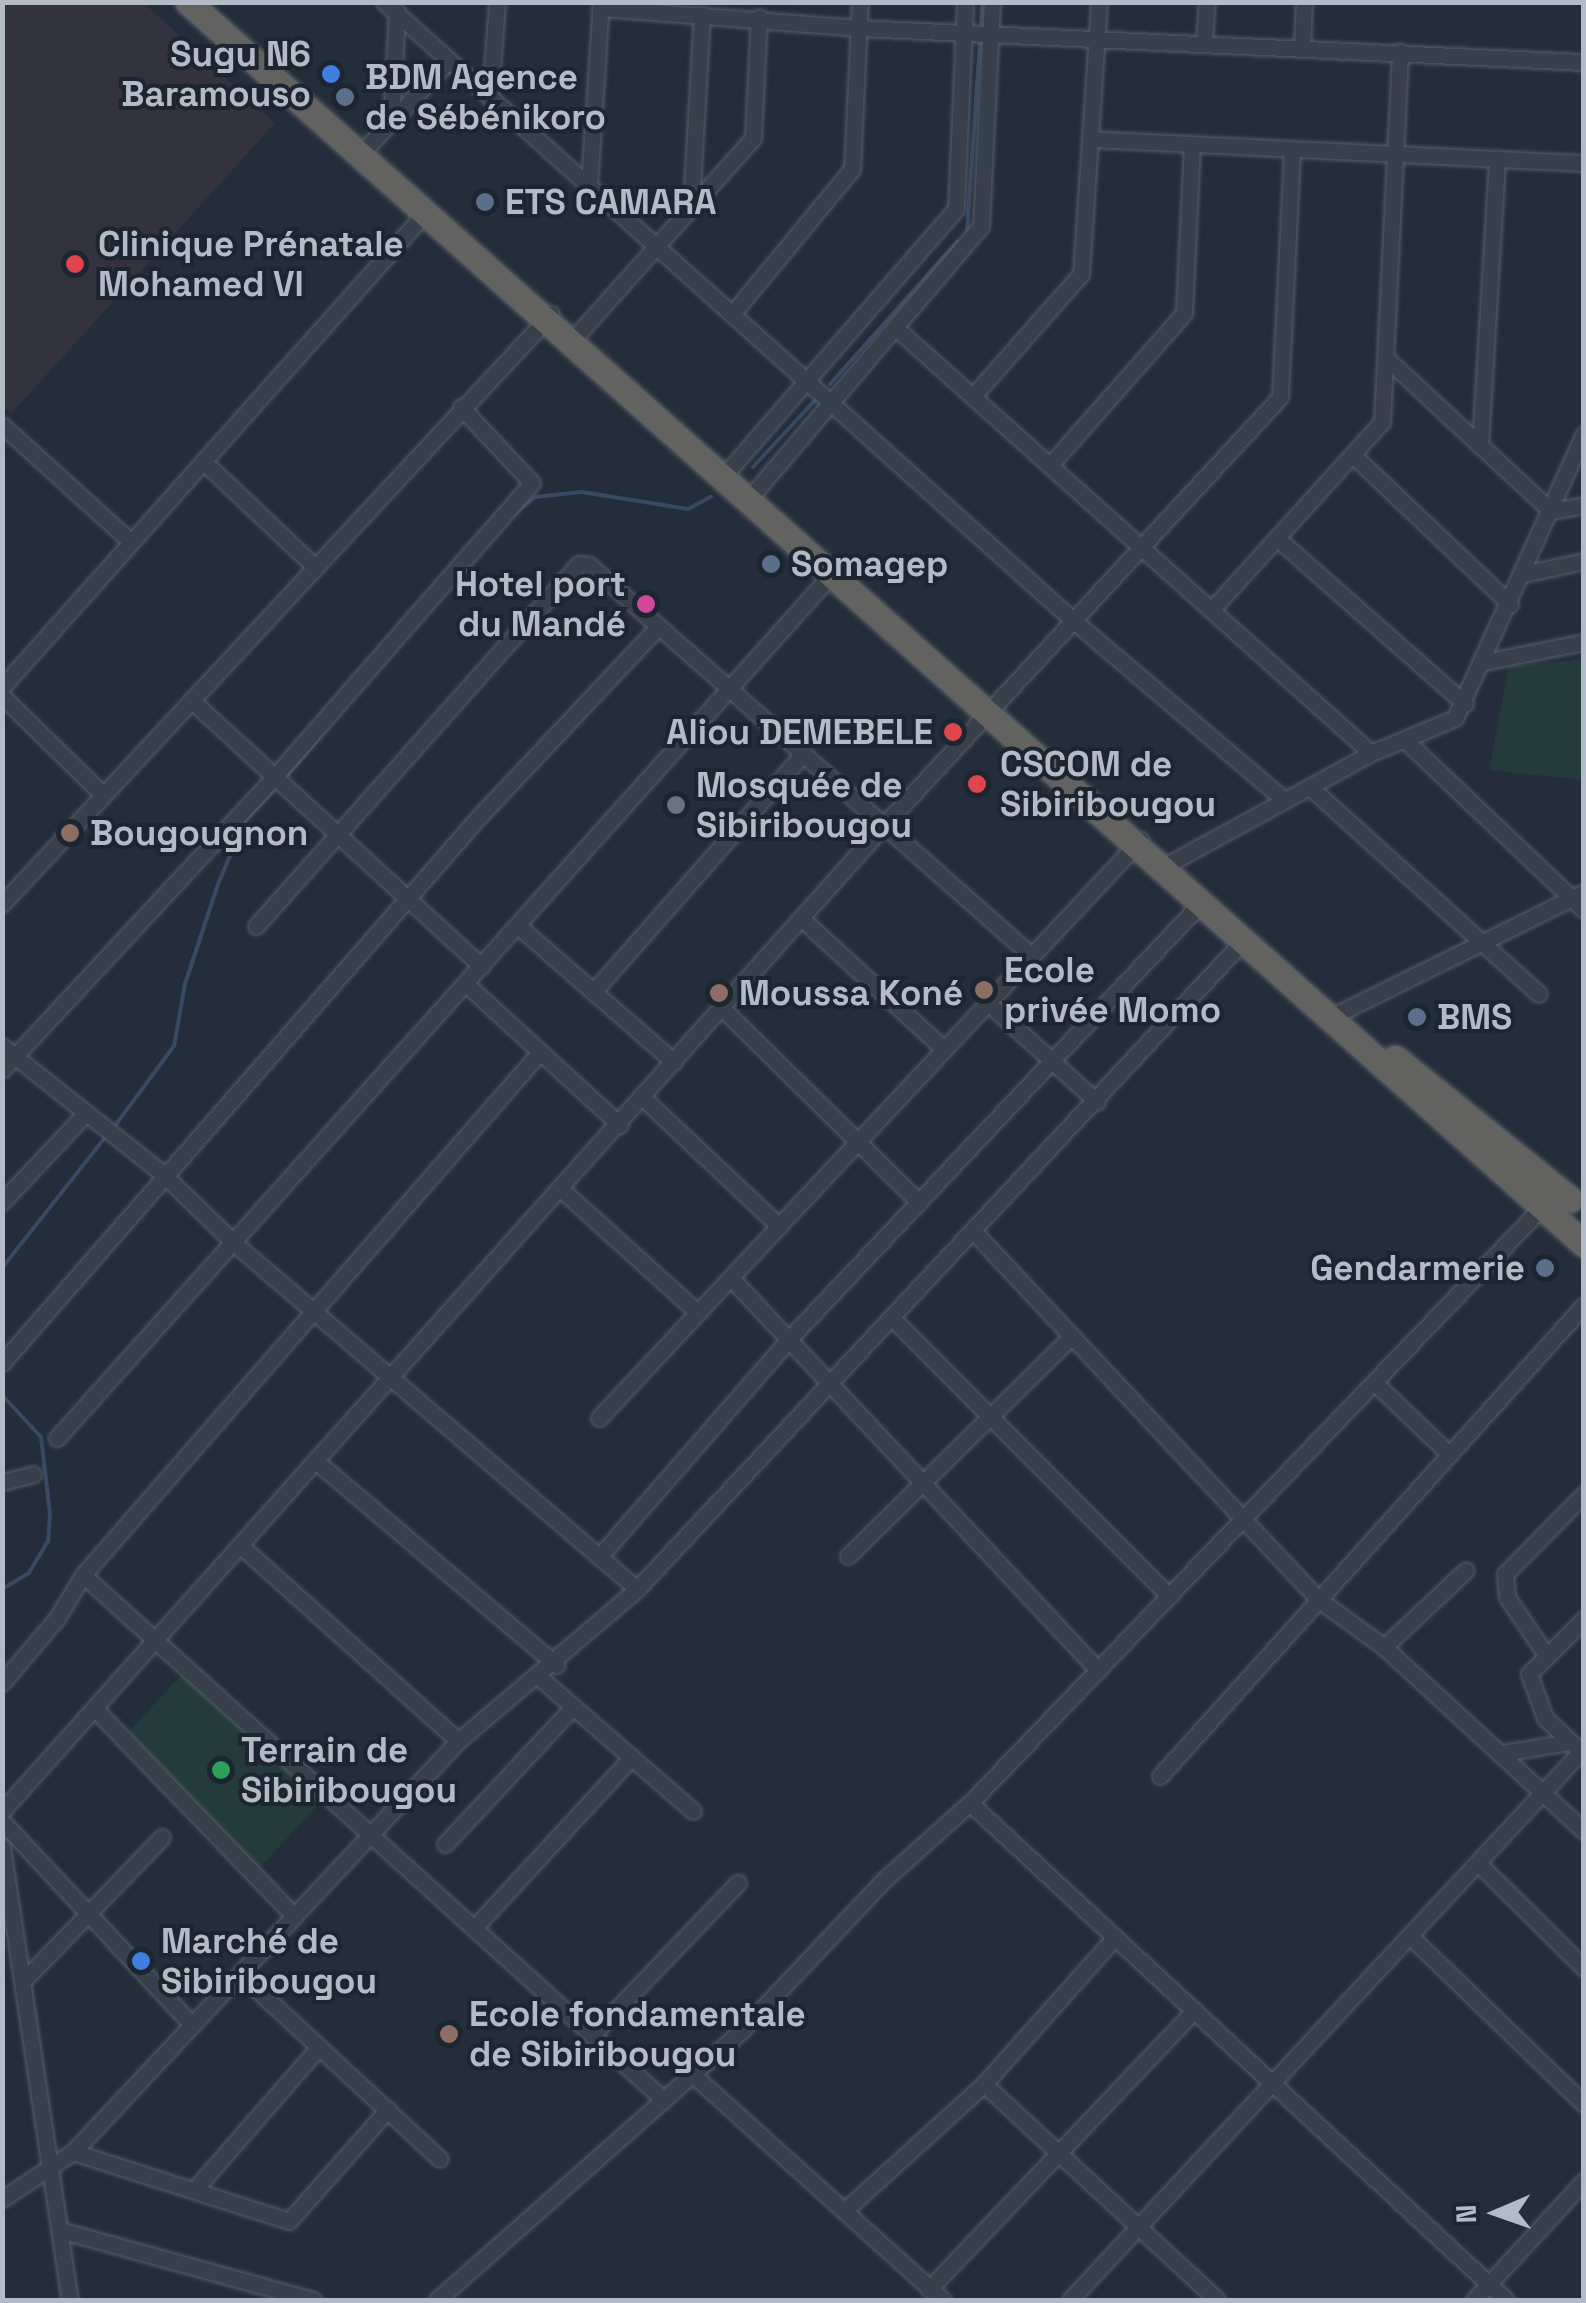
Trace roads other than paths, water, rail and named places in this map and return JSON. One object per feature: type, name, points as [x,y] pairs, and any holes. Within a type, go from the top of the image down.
[{"type":"highway","points":[[188,2],[424,214],[548,317]]},
{"type":"highway","points":[[208,2],[368,146],[829,577],[991,708]]},
{"type":"highway","points":[[573,340],[728,471],[1167,865],[1341,1012],[1577,1200]]},
{"type":"highway","points":[[1167,865],[1200,904],[1567,1228]]},
{"type":"highway","points":[[1567,1228],[1560,1205],[1577,1200]]},
{"type":"street","points":[[490,96],[496,2]]},
{"type":"street","points":[[732,314],[852,169],[860,2]]},
{"type":"street","points":[[728,471],[956,210],[965,2]]},
{"type":"street","points":[[753,494],[981,226],[992,2]]},
{"type":"street","points":[[973,396],[1081,274],[1099,2]]},
{"type":"street","points":[[1204,41],[1207,2]]},
{"type":"street","points":[[1302,46],[1304,2]]},
{"type":"street","points":[[588,186],[600,5],[858,28],[1096,35],[1584,62]]},
{"type":"street","points":[[391,121],[393,6]]},
{"type":"street","points":[[393,6],[1074,621],[1284,800]]},
{"type":"street","points":[[691,205],[702,14]]},
{"type":"street","points":[[573,340],[753,138],[759,17]]},
{"type":"street","points":[[1214,607],[1382,422],[1400,52]]},
{"type":"street","points":[[368,146],[449,60]]},
{"type":"street","points":[[1090,139],[1584,163]]},
{"type":"street","points":[[1050,464],[1184,313],[1192,144]]},
{"type":"street","points":[[192,2026],[90,1915],[3,1808],[562,1190],[641,1096],[724,1010],[884,825],[1145,546],[1284,388],[1292,149]]},
{"type":"street","points":[[1480,446],[1496,159]]},
{"type":"street","points":[[2,687],[424,214]]},
{"type":"street","points":[[2,904],[548,317]]},
{"type":"street","points":[[896,328],[1214,607],[1371,753]]},
{"type":"street","points":[[1386,359],[1551,512]]},
{"type":"street","points":[[2,1070],[9,1051],[276,775],[532,482],[462,407]]},
{"type":"street","points":[[2,425],[130,541]]},
{"type":"street","points":[[1167,865],[1371,753],[1407,742],[1455,718],[1465,704],[1584,434]]},
{"type":"street","points":[[1355,456],[1510,604]]},
{"type":"street","points":[[203,461],[314,566]]},
{"type":"street","points":[[1551,512],[1584,505]]},
{"type":"street","points":[[1278,539],[1465,704]]},
{"type":"street","points":[[1523,574],[1584,561]]},
{"type":"street","points":[[256,926],[569,569],[589,565],[1032,956]]},
{"type":"street","points":[[56,1438],[829,577]]},
{"type":"street","points":[[2,1362],[407,898],[658,628]]},
{"type":"street","points":[[1484,662],[1584,642]]},
{"type":"street","points":[[2,696],[103,795]]},
{"type":"street","points":[[191,700],[480,966]]},
{"type":"street","points":[[1407,742],[1577,895],[1584,910]]},
{"type":"street","points":[[593,992],[804,753]]},
{"type":"street","points":[[1312,788],[1539,994]]},
{"type":"street","points":[[600,1418],[1139,841]]},
{"type":"street","points":[[1341,1012],[1577,895]]},
{"type":"street","points":[[599,1557],[790,1338],[1200,904]]},
{"type":"street","points":[[802,919],[944,1049]]},
{"type":"street","points":[[518,925],[674,1062]]},
{"type":"street","points":[[2,2199],[73,2152],[458,1742],[556,1664],[637,1590],[894,1320],[1242,942]]},
{"type":"street","points":[[465,983],[620,1125]]},
{"type":"street","points":[[988,1002],[1097,1102]]},
{"type":"street","points":[[724,1010],[919,1202]]},
{"type":"street","points":[[9,1051],[84,1115],[163,1174],[234,1243],[637,1590]]},
{"type":"street","points":[[2,1683],[57,1618],[82,1575],[540,1052]]},
{"type":"street","points":[[641,1096],[779,1226]]},
{"type":"street","points":[[2,1202],[84,1115]]},
{"type":"street","points":[[562,1190],[698,1313]]},
{"type":"street","points":[[437,2300],[664,2100],[970,1803],[1374,1382],[1567,1228]]},
{"type":"street","points":[[974,1232],[1318,1599],[1384,1647],[1584,1831]]},
{"type":"street","points":[[731,1278],[833,1380],[1096,1668]]},
{"type":"street","points":[[1160,1776],[1584,1304]]},
{"type":"street","points":[[894,1320],[1169,1596]]},
{"type":"street","points":[[848,1556],[1071,1337]]},
{"type":"street","points":[[1374,1382],[1449,1454]]},
{"type":"street","points":[[317,1462],[556,1664]]},
{"type":"street","points":[[2,1482],[33,1474]]},
{"type":"street","points":[[1546,1655],[1507,1597],[1505,1574],[1584,1494]]},
{"type":"street","points":[[241,1546],[458,1742]]},
{"type":"street","points":[[1384,1647],[1466,1570]]},
{"type":"street","points":[[82,1575],[158,1637],[664,2100]]},
{"type":"street","points":[[1577,1754],[1546,1718],[1530,1689],[1529,1674],[1584,1618]]},
{"type":"street","points":[[539,1677],[692,1811]]},
{"type":"street","points":[[445,1844],[574,1706]]},
{"type":"street","points":[[94,1708],[294,1916]]},
{"type":"street","points":[[1502,1752],[1577,1754]]},
{"type":"street","points":[[1080,2297],[1138,2228],[1577,1754]]},
{"type":"street","points":[[475,1927],[632,1757]]},
{"type":"street","points":[[970,1803],[1506,2300]]},
{"type":"street","points":[[23,1981],[162,1837]]},
{"type":"street","points":[[2,1847],[55,2167],[70,2300]]},
{"type":"street","points":[[1478,1863],[1584,1968]]},
{"type":"street","points":[[592,2035],[738,1883]]},
{"type":"street","points":[[844,2211],[984,2084],[1116,1936]]},
{"type":"street","points":[[1410,1936],[1584,2104]]},
{"type":"street","points":[[240,1974],[440,2159]]},
{"type":"street","points":[[929,2288],[1195,2010]]},
{"type":"street","points":[[195,2189],[319,2047]]},
{"type":"street","points":[[691,2073],[942,2300]]},
{"type":"street","points":[[984,2084],[1217,2300]]},
{"type":"street","points":[[73,2152],[295,2219],[388,2109]]},
{"type":"street","points":[[1474,2300],[1584,2181]]},
{"type":"street","points":[[60,2230],[313,2300]]},
{"type":"waterway","points":[[981,24],[982,2]]},
{"type":"waterway","points":[[967,232],[980,39]]},
{"type":"waterway","points":[[830,384],[957,242]]},
{"type":"waterway","points":[[753,467],[818,397]]},
{"type":"waterway","points":[[513,515],[535,497],[582,492],[688,509],[711,497]]},
{"type":"waterway","points":[[284,779],[323,733]]},
{"type":"waterway","points":[[114,1127],[174,1046],[185,984],[218,884],[245,821],[277,786]]},
{"type":"waterway","points":[[2,1268],[108,1134]]},
{"type":"waterway","points":[[2,1395],[41,1437],[50,1514],[48,1541],[29,1573],[2,1589]]},
{"type":"place","name":"Sugu N6 Baramouso","points":[[331,74]]},
{"type":"place","name":"BDM Agence de Sébénikoro","points":[[345,97]]},
{"type":"place","name":"ETS CAMARA","points":[[485,202]]},
{"type":"place","name":"Clinique Prénatale Mohamed VI","points":[[75,264]]},
{"type":"place","name":"Somagep","points":[[771,564]]},
{"type":"place","name":"Hotel port du Mandé","points":[[646,604]]},
{"type":"place","name":"Aliou DEMEBELE","points":[[953,732]]},
{"type":"place","name":"CSCOM de Sibiribougou","points":[[977,784]]},
{"type":"place","name":"Mosquée de Sibiribougou","points":[[676,805]]},
{"type":"place","name":"Bougougnon","points":[[70,833]]},
{"type":"place","name":"Ecole privée Momo","points":[[984,990]]},
{"type":"place","name":"Moussa Koné","points":[[719,993]]},
{"type":"place","name":"BMS","points":[[1417,1017]]},
{"type":"place","name":"Gendarmerie","points":[[1545,1268]]},
{"type":"place","name":"Terrain de Sibiribougou","points":[[221,1770]]},
{"type":"place","name":"Marché de Sibiribougou","points":[[141,1961]]},
{"type":"place","name":"Ecole fondamentale de Sibiribougou","points":[[449,2034]]}]
